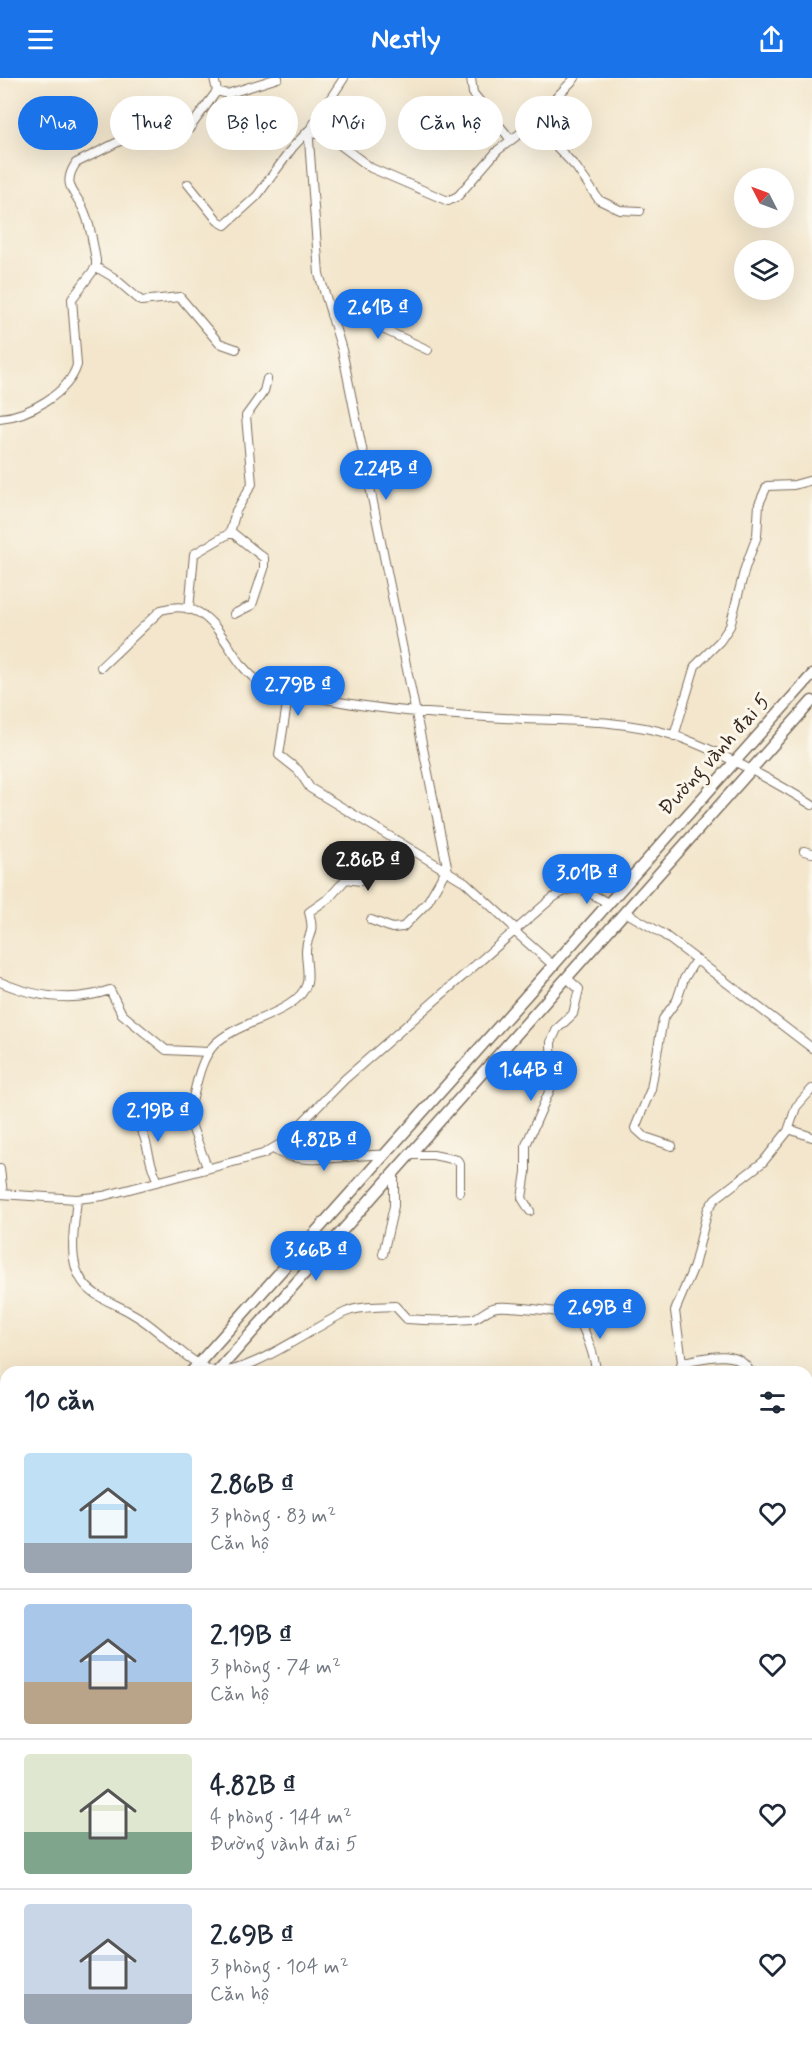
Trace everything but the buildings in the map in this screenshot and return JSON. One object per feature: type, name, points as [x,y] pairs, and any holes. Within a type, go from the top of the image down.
[{"type":"main road","name":"Đường vành đai 5","points":[[197,1366],[731,762],[812,675]]},
{"type":"main road","name":"Đường vành đai 5","points":[[394,1173],[812,701]]},
{"type":"main road","points":[[223,1366],[394,1173]]},
{"type":"street","points":[[0,418],[16,415],[56,395],[75,372],[77,365],[72,299],[96,267],[86,214],[70,189],[71,170],[76,163],[132,135],[150,133],[170,137],[182,132],[193,124],[217,91],[214,78]]},
{"type":"street","points":[[217,91],[227,94],[278,78]]},
{"type":"street","points":[[333,96],[344,78]]},
{"type":"street","points":[[471,78],[473,93],[511,140]]},
{"type":"street","points":[[558,96],[575,78]]},
{"type":"street","points":[[188,184],[218,221],[225,225],[257,196],[293,147],[310,131]]},
{"type":"street","points":[[347,150],[371,168],[448,201],[458,196],[498,150],[515,137]]},
{"type":"street","points":[[312,150],[319,274],[342,350],[447,870],[426,903],[403,927],[392,928],[371,920]]},
{"type":"street","points":[[560,150],[576,167],[599,200],[625,211],[640,211]]},
{"type":"street","points":[[96,267],[113,277],[141,301],[180,297],[219,342],[236,349]]},
{"type":"street","points":[[331,315],[359,318],[428,350]]},
{"type":"street","points":[[189,610],[194,554],[230,531],[234,516],[252,484],[246,416],[264,391],[267,379]]},
{"type":"street","points":[[674,735],[695,666],[730,626],[744,568],[757,536],[758,512],[763,490],[767,486],[794,485],[812,480]]},
{"type":"street","points":[[230,531],[264,558],[264,569],[252,605],[234,614]]},
{"type":"street","points":[[101,668],[161,610],[189,610],[211,621],[255,679],[267,684],[286,681],[289,691],[279,755],[298,770],[313,791],[403,847],[447,870],[483,896],[553,965]]},
{"type":"street","points":[[289,691],[351,706],[417,713],[605,723],[674,735],[749,771],[812,805]]},
{"type":"street","points":[[207,1167],[190,1119],[190,1109],[208,1052],[226,1034],[281,1009],[297,998],[307,984],[306,949],[314,931],[309,912],[330,898],[346,879],[361,881],[374,866],[390,865],[403,847]]},
{"type":"street","points":[[0,1169],[2,1194],[77,1199],[115,1194],[207,1167],[252,1158],[273,1149],[345,1079],[514,929],[568,889],[581,889],[608,903]]},
{"type":"street","points":[[625,912],[663,934],[812,1048]]},
{"type":"street","points":[[672,1146],[645,1137],[635,1128],[651,1089],[663,1019],[677,1000],[684,979],[696,959]]},
{"type":"street","points":[[530,1211],[522,1198],[526,1145],[552,1085],[553,1035],[576,1008],[579,989],[567,978]]},
{"type":"street","points":[[0,982],[30,993],[74,998],[93,996],[110,990],[122,1014],[166,1050],[208,1052]]},
{"type":"street","points":[[680,1366],[682,1362],[675,1311],[697,1259],[708,1209],[716,1199],[759,1166],[789,1129],[796,1107],[812,1089]]},
{"type":"street","points":[[135,1121],[143,1132],[148,1163],[158,1181]]},
{"type":"street","points":[[789,1129],[812,1137]]},
{"type":"street","points":[[273,1149],[284,1155],[316,1159],[384,1155]]},
{"type":"street","points":[[410,1155],[433,1155],[457,1160],[460,1164],[460,1192]]},
{"type":"street","points":[[383,1254],[394,1206],[394,1173]]},
{"type":"street","points":[[77,1199],[73,1262],[84,1283],[95,1294],[136,1315],[167,1338],[193,1366]]},
{"type":"street","points":[[239,1366],[268,1358],[344,1313],[395,1306],[407,1319],[434,1322],[474,1318],[497,1307],[539,1309],[571,1315],[578,1320],[595,1359],[596,1366]]},
{"type":"street","points":[[682,1362],[733,1357],[747,1366]]}]
